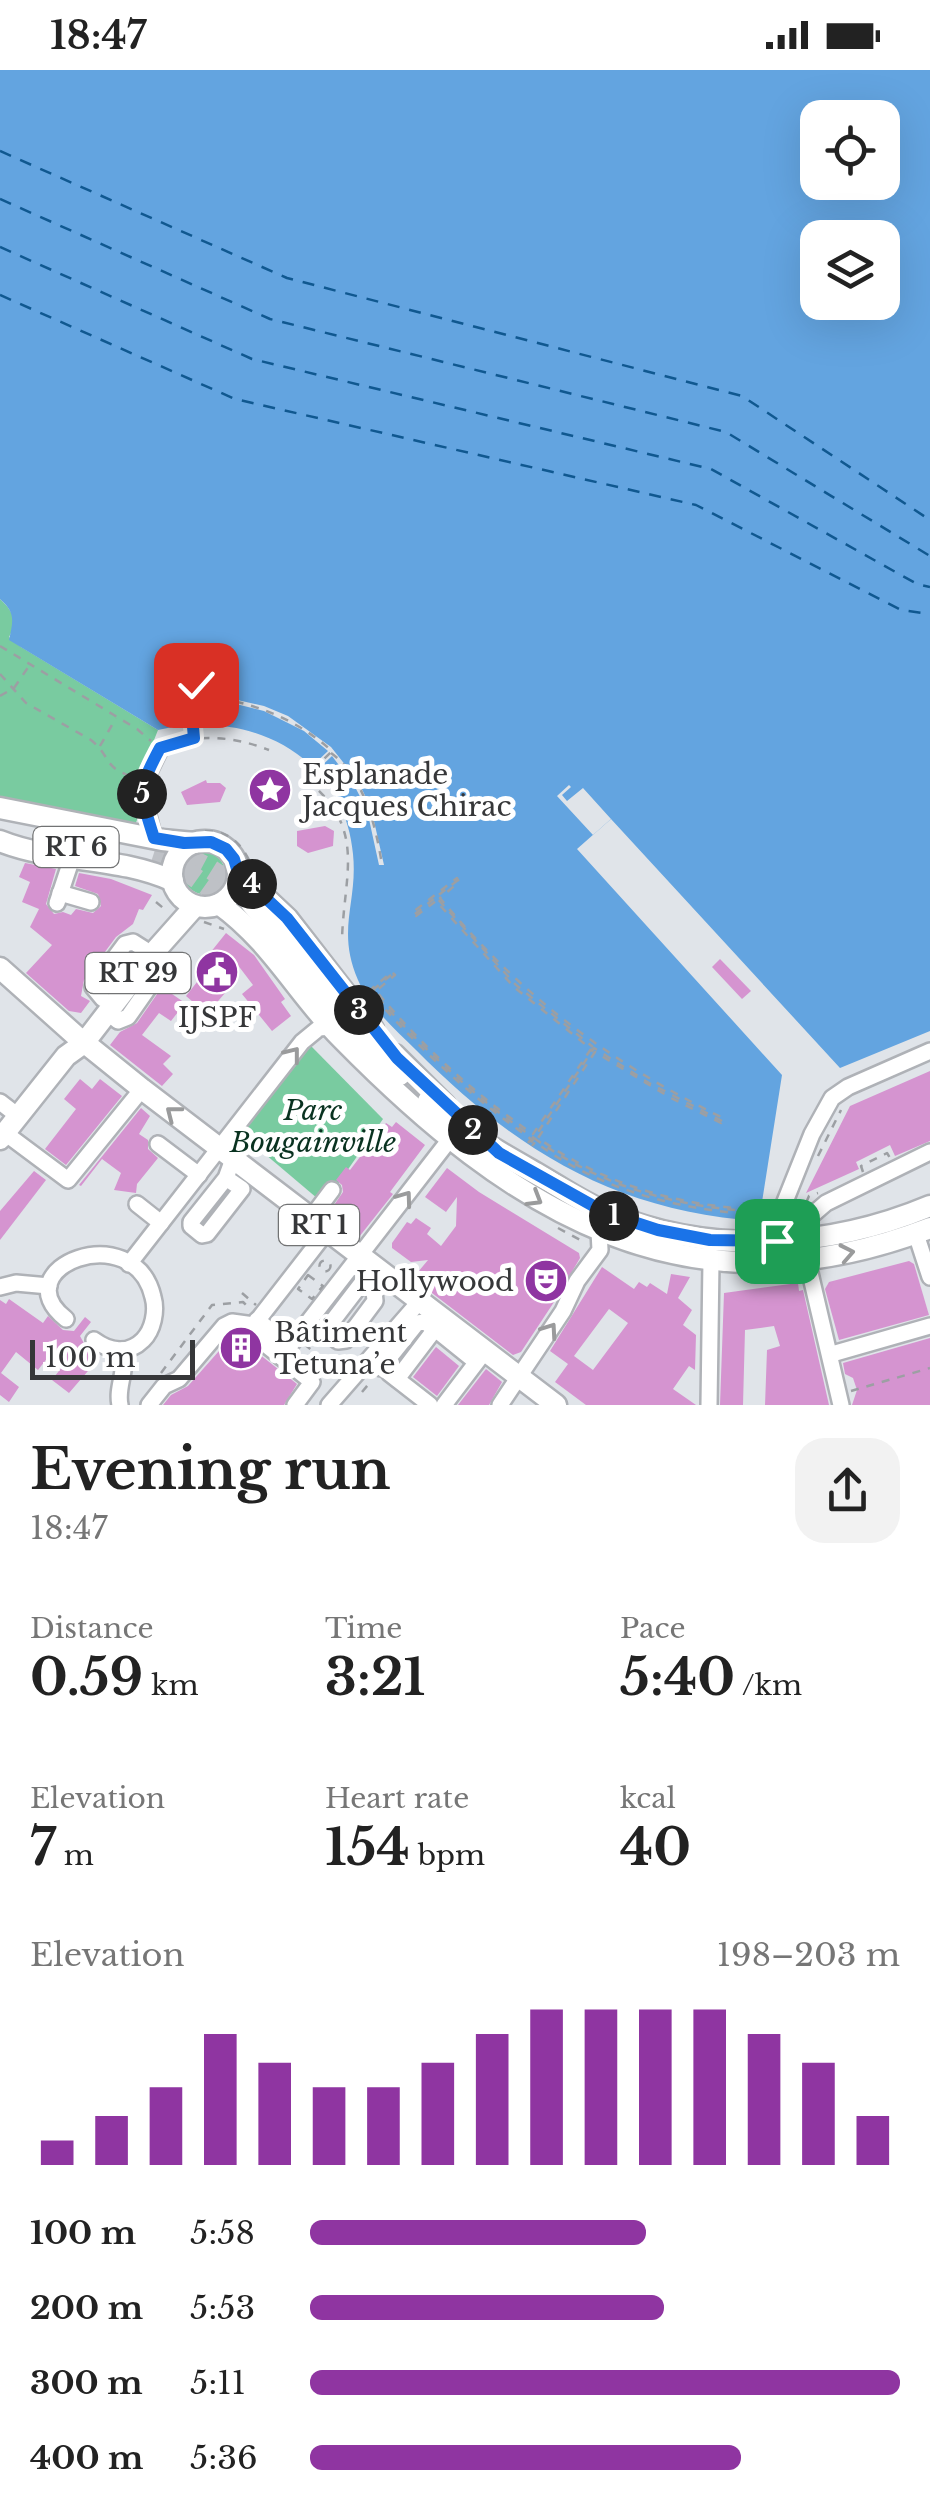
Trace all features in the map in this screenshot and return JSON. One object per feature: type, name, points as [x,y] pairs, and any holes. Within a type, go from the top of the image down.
[{"type":"main road","points":[[0,808],[154,849],[206,841],[223,846],[234,859],[238,872],[234,891],[220,904]]},
{"type":"main road","name":"RT 6","points":[[0,817],[154,849]]},
{"type":"main road","points":[[2,842],[139,870],[182,894],[220,904],[262,940],[331,1027],[450,1139],[540,1202],[606,1240],[734,1264],[807,1260],[862,1250],[923,1231]]},
{"type":"main road","name":"RT 6","points":[[2,842],[154,849]]},
{"type":"main road","points":[[182,894],[175,860],[194,843]]},
{"type":"main road","points":[[238,872],[287,918],[412,1074],[499,1153]]},
{"type":"main road","name":"RT 29","points":[[2,1136],[66,1056],[66,1045],[79,1039],[145,957],[182,894]]},
{"type":"main road","points":[[403,1096],[247,907],[393,1070],[446,1117],[499,1153],[606,1213],[658,1230],[710,1240],[772,1242],[852,1233],[930,1206]]},
{"type":"main road","name":"RT 1","points":[[0,968],[226,1162],[319,1224],[365,1268],[420,1290],[478,1355],[518,1376],[556,1405]]},
{"type":"street","points":[[154,849],[141,788],[160,748]]},
{"type":"street","points":[[72,858],[58,898],[91,902]]},
{"type":"street","points":[[105,1006],[118,1020],[128,1017],[156,977],[145,957]]},
{"type":"street","points":[[129,1264],[199,1175],[226,1162],[302,1042],[319,1028],[331,1027]]},
{"type":"street","points":[[772,1242],[784,1221],[812,1134],[832,1098],[844,1089],[930,1052]]},
{"type":"street","points":[[2,1136],[68,1180],[142,1089]]},
{"type":"street","points":[[0,1102],[18,1116]]},
{"type":"street","points":[[285,1351],[365,1268],[450,1139]]},
{"type":"street","points":[[158,1144],[199,1175]]},
{"type":"street","points":[[784,1221],[804,1222],[826,1203],[930,1152]]},
{"type":"street","points":[[295,1405],[312,1382],[285,1351],[253,1333],[319,1224],[332,1190]]},
{"type":"street","points":[[137,1204],[162,1223]]},
{"type":"street","points":[[784,1221],[806,1212],[812,1204]]},
{"type":"street","points":[[923,1231],[930,1277]]},
{"type":"street","points":[[500,1405],[606,1240]]},
{"type":"street","points":[[66,1319],[52,1304],[49,1286],[58,1269],[75,1258],[106,1255],[129,1264],[149,1285],[154,1311],[146,1337],[123,1350],[94,1340]]},
{"type":"street","points":[[807,1260],[843,1399]]},
{"type":"street","points":[[709,1405],[711,1261]]},
{"type":"street","points":[[0,1286],[49,1286]]},
{"type":"street","points":[[375,1363],[420,1290]]},
{"type":"street","points":[[150,1405],[164,1386],[179,1379],[224,1326],[257,1321]]},
{"type":"street","points":[[329,1405],[417,1323],[425,1322],[478,1355],[444,1405]]},
{"type":"street","points":[[832,1354],[930,1326]]},
{"type":"street","points":[[397,1379],[435,1329]]},
{"type":"street","points":[[120,1405],[118,1393],[125,1371],[123,1350]]},
{"type":"street","points":[[375,1363],[430,1405]]},
{"type":"path","points":[[0,646],[143,732],[160,748],[194,738],[228,738],[269,750]]},
{"type":"path","points":[[0,696],[14,688],[30,664]]},
{"type":"path","points":[[196,685],[202,696],[193,727],[194,738],[184,690],[196,685]]},
{"type":"path","points":[[220,698],[264,708],[287,718],[329,749],[329,753]]},
{"type":"path","points":[[185,709],[198,708]]},
{"type":"path","points":[[99,747],[117,716]]},
{"type":"path","points":[[312,770],[329,753]]},
{"type":"path","points":[[329,753],[344,766],[369,809],[382,865]]},
{"type":"path","points":[[307,780],[329,798],[344,829],[349,874],[342,938]]},
{"type":"path","points":[[415,914],[458,880]]},
{"type":"path","points":[[415,914],[458,880]]},
{"type":"path","points":[[458,880],[440,898],[518,983],[596,1046],[662,1087],[723,1118],[722,1121]]},
{"type":"path","points":[[436,897],[516,985],[594,1048],[722,1121]]},
{"type":"path","points":[[393,974],[376,991],[391,1010],[466,1084],[533,1134],[591,1049],[514,987],[436,901],[415,914]]},
{"type":"path","points":[[393,974],[374,993],[453,1076],[534,1138],[586,1170],[630,1189],[697,1206],[747,1211]]},
{"type":"path","points":[[393,974],[369,991],[440,1068],[484,1106],[531,1138],[530,1144],[535,1142],[585,1172],[650,1198],[696,1209],[744,1214],[747,1211]]},
{"type":"path","points":[[526,1150],[594,1048]]},
{"type":"path","points":[[722,1121],[671,1098],[595,1052],[538,1138],[587,1168],[631,1186],[674,1199],[747,1211]]},
{"type":"path","points":[[817,1159],[846,1099]]},
{"type":"path","points":[[864,1172],[860,1166],[887,1153],[890,1160]]},
{"type":"path","points":[[315,1280],[322,1270]]},
{"type":"path","points":[[308,1275],[315,1280],[323,1286],[312,1300],[298,1289],[308,1275]]},
{"type":"path","points":[[158,1376],[212,1305],[243,1302],[257,1321]]},
{"type":"path","points":[[843,1399],[930,1368]]},
{"type":"green space","points":[[0,599],[13,616],[9,637],[21,647],[158,730],[137,783],[135,825],[0,804]]},
{"type":"green space","points":[[204,852],[219,858],[225,873],[219,888],[204,894],[189,888],[183,873],[189,858]]},
{"type":"green space","name":"Parc Bougainville","points":[[311,1046],[383,1119],[324,1204],[240,1133]]},
{"type":"water","points":[[0,70],[930,70],[930,1031],[840,1068],[611,819],[577,849],[782,1075],[759,1221],[659,1205],[614,1189],[571,1170],[491,1118],[392,1026],[363,990],[349,946],[354,871],[346,819],[331,790],[311,765],[257,733],[225,726],[192,725],[158,730],[9,640],[9,609],[0,599]]},
{"type":"pier","points":[[220,696],[288,716],[331,747],[358,781],[371,808],[384,865],[379,865],[367,810],[354,785],[332,756],[315,772],[311,767],[328,751],[304,731],[264,711],[220,700]]},
{"type":"pier","points":[[569,785],[562,795],[567,801],[583,788],[611,819],[593,835],[557,796]]},
{"type":"building","points":[[206,780],[226,788],[220,802],[187,805],[181,792]]},
{"type":"building","points":[[325,826],[334,831],[333,846],[308,853],[297,846],[297,831]]},
{"type":"building","points":[[25,863],[56,869],[46,904],[54,914],[71,915],[76,909],[93,913],[101,906],[98,894],[75,886],[79,873],[111,879],[152,895],[143,910],[139,909],[133,924],[116,937],[84,980],[81,996],[90,1001],[81,1013],[69,1011],[26,973],[52,945],[30,927],[39,909],[22,902],[30,882],[19,877]]},
{"type":"building","points":[[226,933],[254,955],[285,999],[281,1002],[291,1016],[272,1031],[242,994],[253,985],[237,964],[224,980],[231,986],[207,1014],[186,996],[212,963],[215,956],[210,953]]},
{"type":"building","points":[[720,959],[751,991],[742,999],[712,967]]},
{"type":"building","points":[[162,987],[185,1003],[171,1021],[159,1013],[142,1035],[171,1056],[163,1064],[173,1074],[162,1086],[110,1045],[120,1032],[137,1023]]},
{"type":"building","points":[[930,1071],[930,1141],[895,1156],[890,1145],[856,1162],[859,1169],[806,1193],[850,1106]]},
{"type":"building","points":[[80,1079],[92,1089],[100,1079],[122,1096],[66,1165],[45,1149],[76,1109],[64,1099]]},
{"type":"building","points":[[141,1108],[150,1116],[139,1134],[148,1140],[148,1149],[158,1158],[137,1184],[136,1193],[114,1190],[121,1173],[102,1159],[79,1185]]},
{"type":"building","points":[[396,1122],[425,1145],[359,1237],[328,1214],[343,1192],[336,1180],[346,1167],[350,1170],[386,1123],[392,1127]]},
{"type":"building","points":[[447,1168],[579,1253],[580,1258],[556,1299],[521,1352],[513,1355],[432,1293],[432,1278],[418,1272],[428,1260],[411,1262],[392,1248],[407,1222],[411,1224],[416,1218],[431,1228],[427,1234],[441,1246],[456,1226],[457,1197],[446,1212],[425,1197]]},
{"type":"building","points":[[34,1171],[46,1180],[0,1240],[0,1211]]},
{"type":"building","points":[[909,1261],[914,1264],[929,1315],[839,1340],[825,1289],[829,1282]]},
{"type":"building","points":[[602,1267],[634,1289],[639,1282],[647,1287],[650,1283],[667,1294],[671,1274],[690,1277],[678,1298],[692,1310],[683,1325],[696,1335],[695,1370],[689,1366],[673,1389],[696,1405],[586,1405],[555,1382],[568,1364],[550,1351]],"holes":[[[609,1309],[628,1323],[593,1370],[574,1356]]]},
{"type":"building","points":[[798,1283],[799,1291],[803,1290],[829,1405],[765,1405],[767,1350],[780,1346],[774,1326],[745,1330],[743,1405],[720,1405],[724,1293]]},
{"type":"building","points":[[9,1299],[43,1323],[48,1316],[63,1330],[74,1331],[85,1317],[91,1322],[80,1336],[87,1349],[100,1357],[69,1393],[52,1380],[65,1363],[52,1352],[38,1370],[16,1352],[1,1373],[19,1387],[9,1402],[0,1395],[0,1300],[6,1304]]},
{"type":"building","name":"Bâtiment Tetuna’e","points":[[234,1334],[244,1335],[249,1346],[297,1384],[284,1405],[163,1405],[171,1395],[188,1386]]},
{"type":"building","points":[[930,1338],[930,1405],[852,1405],[857,1390],[853,1378],[845,1374],[843,1363]]},
{"type":"building","points":[[436,1347],[459,1366],[437,1396],[413,1377]]},
{"type":"building","points":[[486,1369],[502,1382],[489,1405],[458,1405]]},
{"type":"ferry route","points":[[0,151],[287,278],[742,396],[930,520]]},
{"type":"ferry route","points":[[0,199],[270,319],[726,432],[930,556]]},
{"type":"ferry route","points":[[0,247],[252,359],[711,469],[917,584],[930,587]]},
{"type":"ferry route","points":[[0,295],[235,399],[696,505],[901,610],[930,614]]},
{"type":"tunnel","points":[[156,849],[208,868],[251,903]]},
{"type":"tunnel","points":[[152,859],[183,869],[241,910]]},
{"type":"place","name":"Esplanade Jacques Chirac","points":[[270,790]]},
{"type":"place","name":"IJSPF","points":[[217,972]]},
{"type":"place","name":"Hollywood","points":[[546,1281]]},
{"type":"place","name":"Bâtiment Tetuna’e","points":[[241,1348]]},
{"type":"route","points":[[196,685],[202,696],[193,727],[194,738],[160,748],[143,780],[142,797],[154,838],[211,842],[226,849],[238,872],[287,918],[397,1058],[499,1153],[606,1213],[658,1230],[710,1240],[777,1241]]}]
